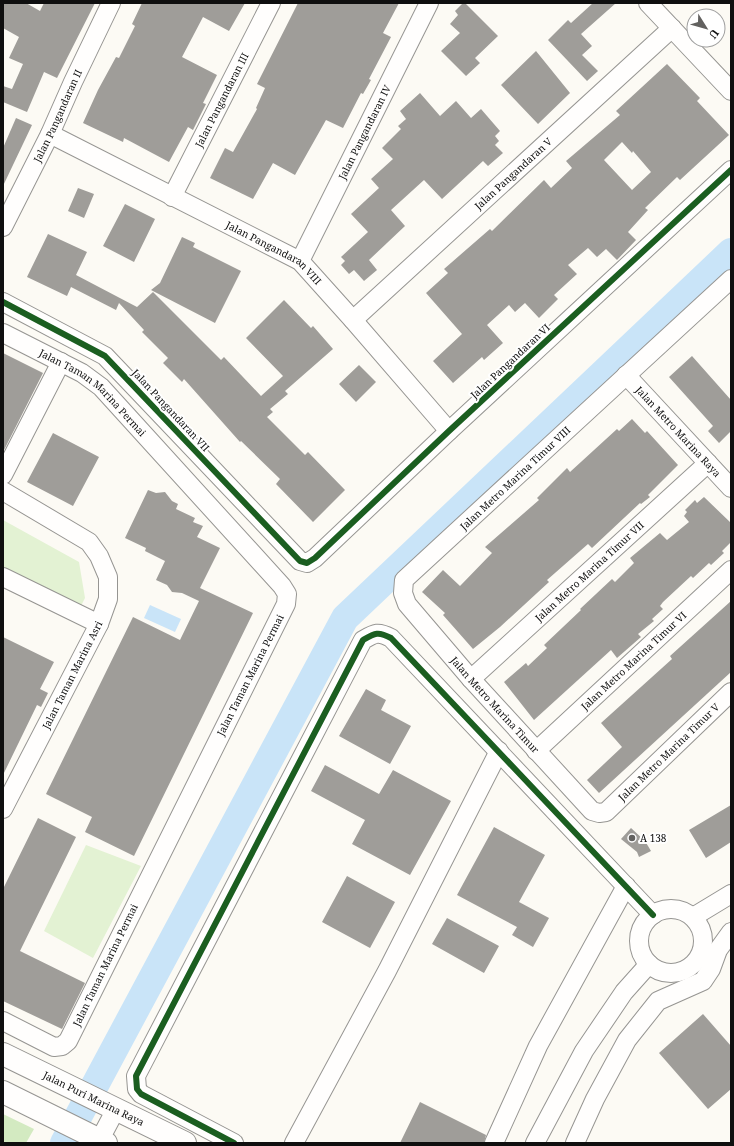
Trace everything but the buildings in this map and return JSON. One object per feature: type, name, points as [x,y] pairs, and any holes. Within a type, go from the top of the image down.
[{"type":"street","name":"Jalan Pangandaran II","points":[[3,227],[50,134],[111,3]]},
{"type":"street","name":"Jalan Pangandaran III","points":[[172,197],[271,3]]},
{"type":"street","name":"Jalan Pangandaran IV","points":[[300,260],[429,3]]},
{"type":"street","points":[[648,3],[731,91]]},
{"type":"street","name":"Jalan Pangandaran V","points":[[353,320],[672,28]]},
{"type":"street","name":"Jalan Pangandaran VIII","points":[[50,134],[172,197],[300,260],[449,431]]},
{"type":"street","name":"Jalan Pangandaran VI","points":[[303,562],[307,563],[315,558],[449,431],[731,170]]},
{"type":"street","name":"Jalan Metro Marina Timur VIII","points":[[404,580],[731,279]]},
{"type":"street","name":"Jalan Pangandaran VII","points":[[3,302],[105,356],[303,562]]},
{"type":"street","name":"Jalan Taman Marina Permai","points":[[3,333],[82,373],[101,387],[277,580],[287,594],[286,604],[68,1041],[62,1046],[54,1047],[3,1021]]},
{"type":"street","points":[[3,475],[61,362]]},
{"type":"street","name":"Jalan Metro Marina Raya","points":[[626,375],[731,488]]},
{"type":"street","name":"Jalan Metro Marina Timur VII","points":[[471,679],[708,463]]},
{"type":"street","name":"Jalan Taman Marina Asri","points":[[3,491],[89,542],[99,556],[108,577],[108,599],[99,624],[3,809]]},
{"type":"street","name":"Jalan Metro Marina Timur VI","points":[[536,751],[731,570]]},
{"type":"street","points":[[3,577],[99,624]]},
{"type":"street","name":"Jalan Metro Marina Timur","points":[[404,580],[403,593],[407,604],[471,679],[592,811],[599,813],[606,812]]},
{"type":"street","points":[[234,1143],[142,1094],[137,1089],[136,1076],[364,640],[373,634],[381,633],[391,638],[499,750],[653,914]]},
{"type":"street","name":"Jalan Metro Marina Timur V","points":[[606,812],[731,692]]},
{"type":"street","points":[[294,1143],[387,971],[499,750]]},
{"type":"street","points":[[494,1143],[538,1046],[626,886]]},
{"type":"street","points":[[693,917],[731,894]]},
{"type":"street","points":[[666,909],[681,910],[693,917],[701,929],[703,943],[699,957],[689,967],[676,972],[661,971],[649,964],[640,948],[639,938],[641,929],[653,914],[666,909]]},
{"type":"street","points":[[575,1143],[595,1099],[627,1040],[658,1001],[703,981],[711,969],[718,950],[731,932]]},
{"type":"street","points":[[535,1143],[584,1051],[624,992],[649,964]]},
{"type":"street","name":"Jalan Puri Marina Raya","points":[[3,1054],[185,1143]]},
{"type":"street","points":[[31,1106],[45,1074]]},
{"type":"street","points":[[3,1092],[96,1139],[116,1108]]},
{"type":"green space","points":[[3,520],[79,562],[85,598],[77,614],[3,574]]},
{"type":"green space","points":[[86,845],[141,866],[93,958],[44,931]]},
{"type":"green space","points":[[3,1114],[34,1129],[26,1143],[3,1143]]},
{"type":"water","points":[[150,605],[181,619],[175,632],[144,618]]},
{"type":"waterway","points":[[64,1143],[345,618],[731,252]]},
{"type":"cycle path","points":[[3,302],[105,356],[300,561],[307,563],[315,558],[449,431],[731,170]]},
{"type":"cycle path","points":[[234,1143],[141,1094],[137,1089],[136,1076],[363,640],[374,634],[383,634],[391,638],[653,915]]},
{"type":"place","name":"A 138","points":[[632,838]]}]
